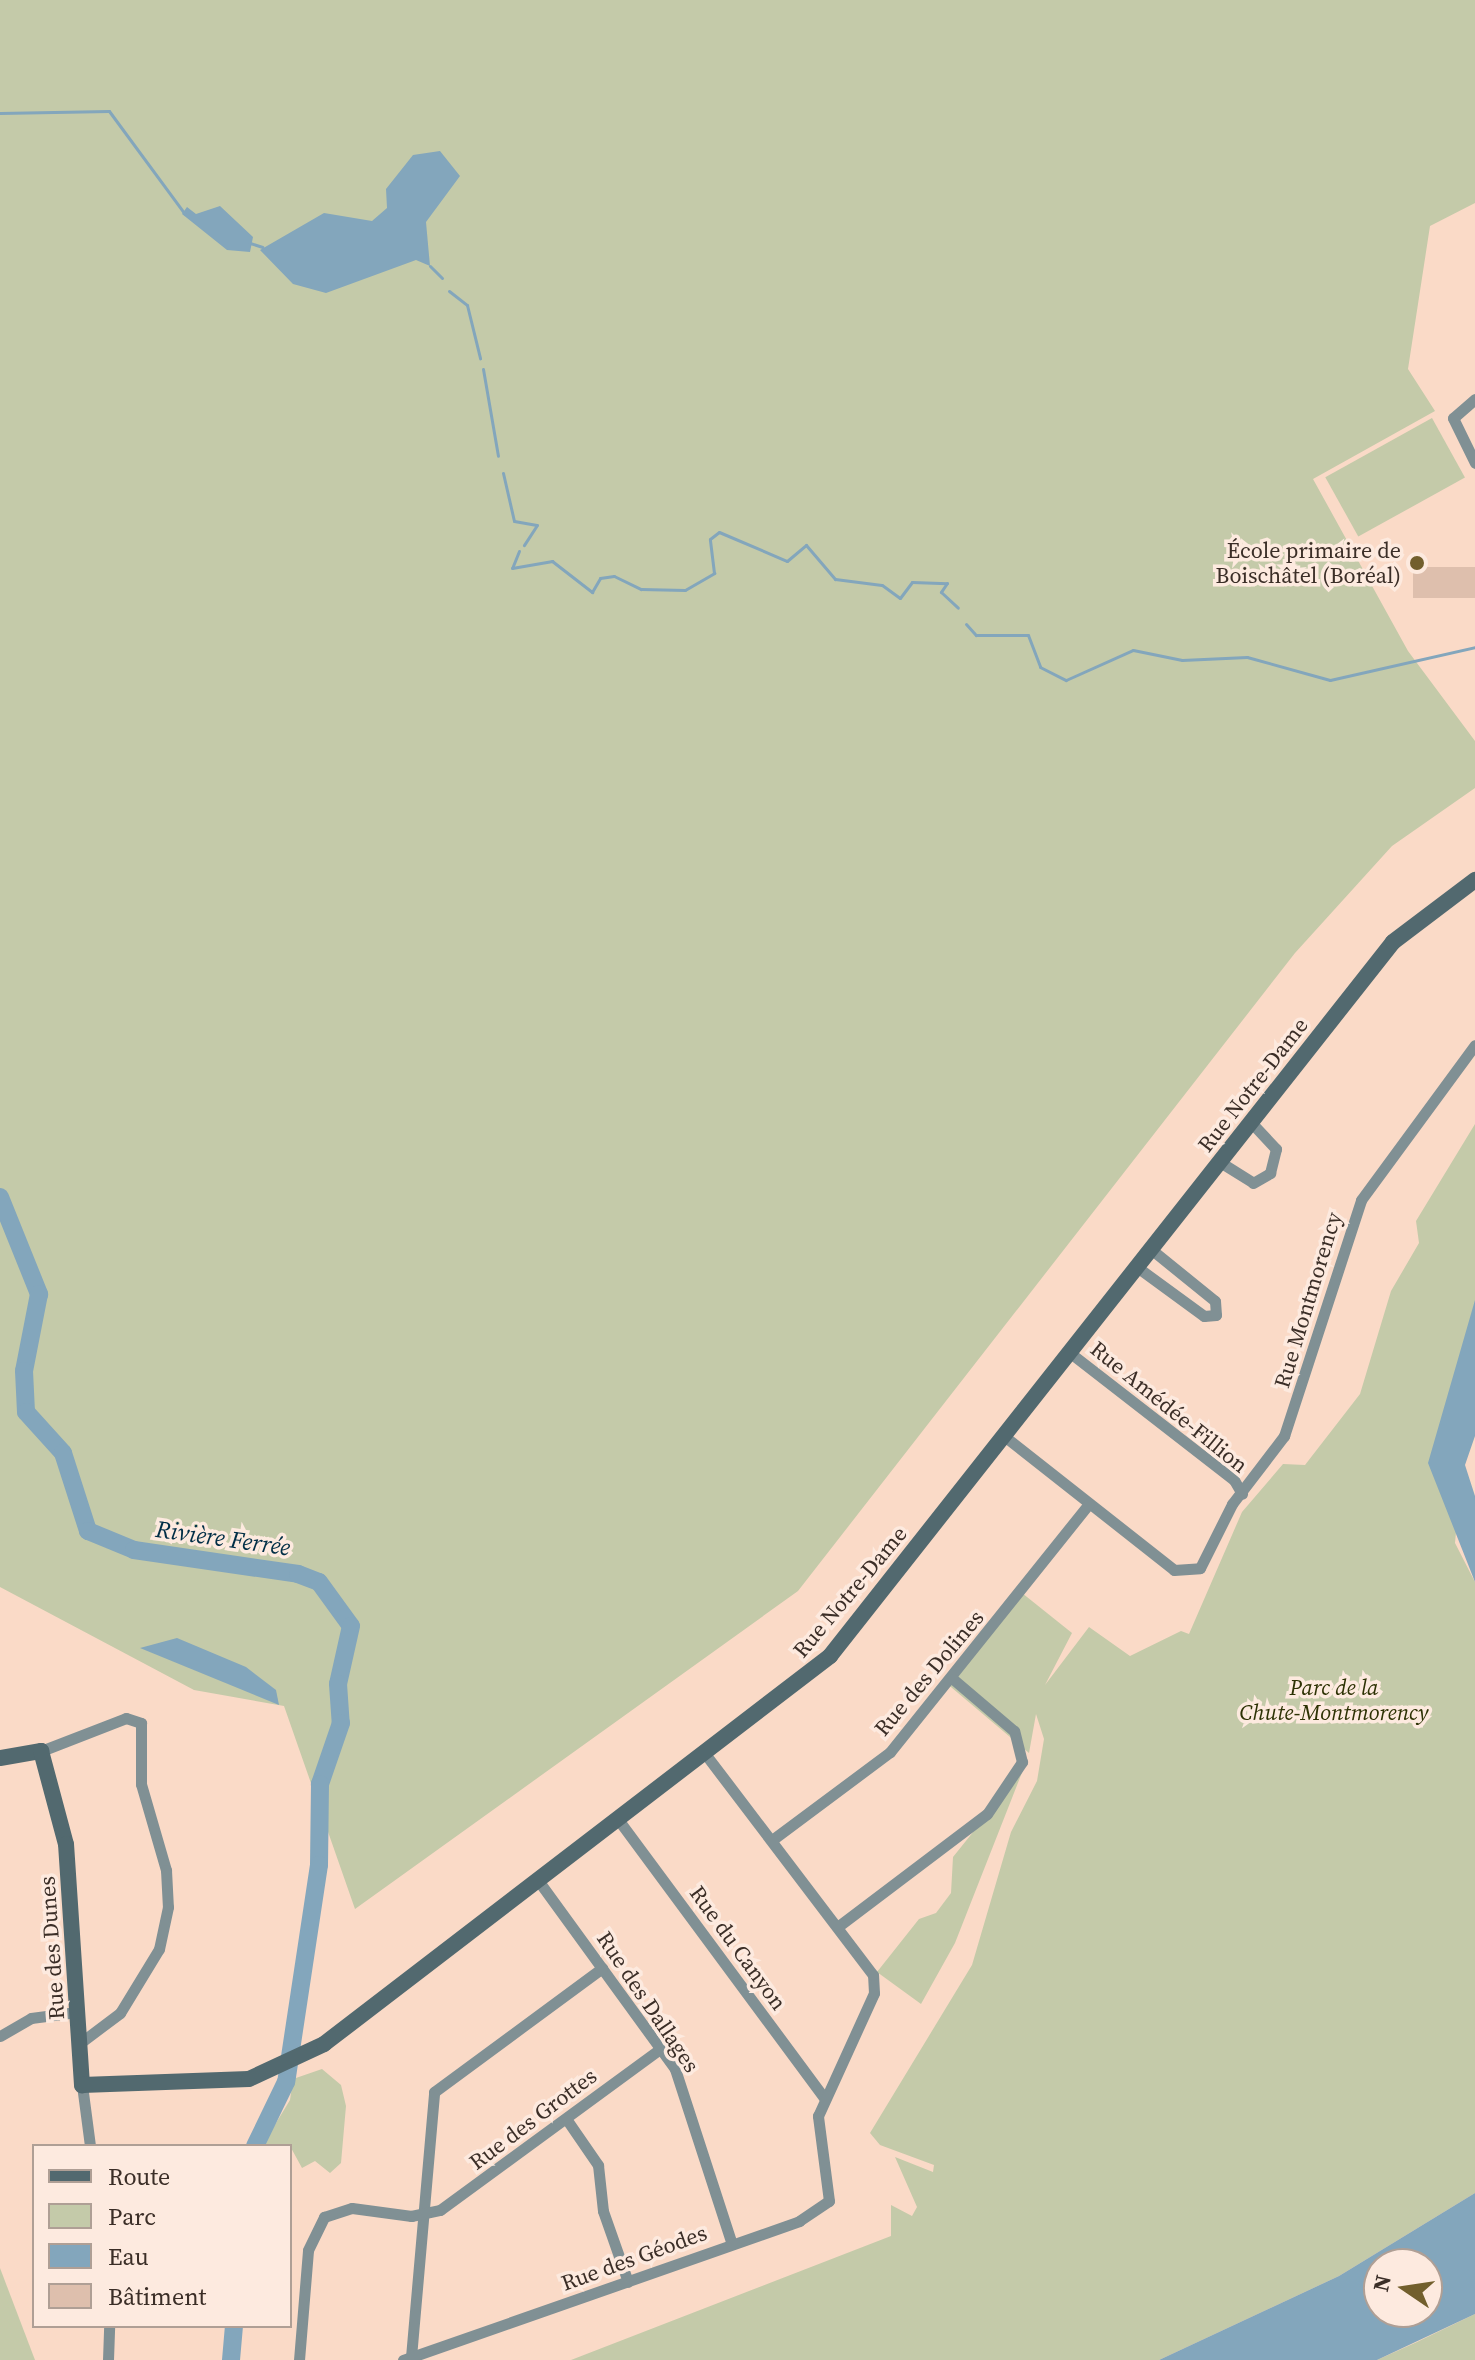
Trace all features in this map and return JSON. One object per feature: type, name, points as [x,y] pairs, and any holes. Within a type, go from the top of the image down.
[{"type":"street","points":[[1475,399],[1453,418],[1475,463]]},
{"type":"street","name":"Rue Notre-Dame","points":[[82,2085],[206,2086],[275,2069],[300,2056],[540,1883],[707,1756],[830,1656],[1393,942],[1475,880]]},
{"type":"street","name":"Rue Montmorency","points":[[1089,1504],[1174,1570],[1193,1573],[1242,1494],[1284,1436],[1361,1200],[1475,1045]]},
{"type":"street","points":[[1220,1162],[1253,1183],[1270,1173],[1276,1149],[1251,1122]]},
{"type":"street","points":[[1137,1267],[1204,1316],[1216,1315],[1215,1301],[1152,1250]]},
{"type":"street","name":"Rue Amédée-Fillion","points":[[1069,1352],[1234,1480],[1242,1494]]},
{"type":"street","points":[[1004,1436],[1089,1504]]},
{"type":"street","name":"Rue des Dolines","points":[[772,1840],[890,1752],[953,1679],[1089,1504]]},
{"type":"street","points":[[840,1925],[987,1814],[1022,1762],[1014,1731],[953,1679]]},
{"type":"street","points":[[0,1758],[41,1751],[126,1718],[141,1723],[141,1784],[166,1870],[168,1907],[140,1986],[80,2043]]},
{"type":"street","name":"Rue des Dunes","points":[[41,1751],[66,1844],[82,2085],[90,2144]]},
{"type":"street","name":"Rue des Géodes","points":[[602,1968],[443,2078],[430,2106],[425,2214],[407,2358],[799,2221],[829,2201],[816,2129],[824,2098],[874,1993],[867,1961],[707,1756]]},
{"type":"street","name":"Rue du Canyon","points":[[620,1822],[824,2098]]},
{"type":"street","name":"Rue des Dallages","points":[[540,1883],[661,2048],[685,2092],[693,2140],[732,2244]]},
{"type":"street","points":[[0,2036],[31,2018],[77,2012]]},
{"type":"street","name":"Rue des Grottes","points":[[425,2214],[459,2199],[661,2048]]},
{"type":"street","points":[[567,2120],[598,2165],[603,2211],[628,2282]]},
{"type":"street","points":[[299,2360],[308,2250],[324,2217],[352,2208],[425,2214]]},
{"type":"street","points":[[108,2360],[109,2328]]},
{"type":"green space","points":[[0,0],[1475,0],[1475,203],[1430,226],[1408,369],[1435,411],[1313,479],[1408,651],[1475,741],[1475,788],[1392,846],[1295,953],[798,1591],[355,1909],[284,1706],[194,1690],[0,1587]]},
{"type":"green space","points":[[1432,418],[1465,477],[1358,537],[1325,477]]},
{"type":"green space","name":"Parc de la Chute-Montmorency","points":[[1475,1124],[1475,1332],[1455,1543],[1475,1582],[1475,2193],[1385,2248],[1363,2248],[1363,2261],[1339,2276],[1159,2360],[571,2360],[891,2236],[891,2205],[912,2216],[917,2207],[895,2157],[933,2172],[934,2165],[880,2145],[870,2133],[972,1965],[1011,1832],[1037,1781],[1044,1739],[1036,1714],[1029,1753],[945,1682],[1017,1589],[1072,1633],[1045,1685],[1089,1627],[1130,1656],[1181,1631],[1189,1634],[1242,1512],[1283,1464],[1305,1465],[1360,1394],[1391,1291],[1419,1243],[1416,1221]]},
{"type":"green space","points":[[1023,1770],[955,1943],[921,2004],[877,1972],[919,1919],[936,1913],[951,1893],[953,1857]]},
{"type":"green space","points":[[322,2069],[341,2085],[346,2106],[341,2163],[330,2173],[315,2161],[302,2168],[292,2144],[263,2144],[290,2100],[293,2079]]},
{"type":"green space","points":[[0,2268],[35,2360],[0,2360]]},
{"type":"green space","points":[[1475,2314],[1475,2360],[1377,2360],[1417,2342]]},
{"type":"water","points":[[440,151],[460,176],[426,222],[430,266],[416,260],[326,293],[293,284],[260,250],[324,213],[372,221],[387,208],[386,189],[413,155]]},
{"type":"water","points":[[220,206],[253,237],[250,252],[227,250],[182,214],[187,207],[196,214]]},
{"type":"water","points":[[1475,1300],[1475,1436],[1465,1465],[1475,1496],[1475,1582],[1428,1463]]},
{"type":"water","points":[[177,1638],[246,1667],[276,1690],[279,1705],[140,1648]]},
{"type":"water","points":[[1475,2193],[1475,2314],[1377,2360],[1159,2360],[1339,2276],[1363,2261],[1363,2328],[1443,2328],[1443,2248],[1385,2248]]},
{"type":"building","points":[[1413,567],[1475,567],[1475,598],[1413,598]]},
{"type":"waterway","points":[[0,113],[109,111],[185,214]]},
{"type":"waterway","points":[[250,243],[262,247]]},
{"type":"waterway","points":[[430,266],[442,278]]},
{"type":"waterway","points":[[449,291],[467,305],[480,358]]},
{"type":"waterway","points":[[483,369],[498,456]]},
{"type":"waterway","points":[[503,473],[514,521],[537,525],[524,545]]},
{"type":"waterway","points":[[519,551],[512,568],[552,561],[592,592],[600,578],[614,576],[641,589],[685,590],[714,573],[710,539],[719,532],[787,561],[806,545],[835,579],[882,585],[900,598],[912,582],[947,583],[941,592],[958,608]]},
{"type":"waterway","points":[[966,624],[976,635],[1028,635],[1040,667],[1066,680],[1133,650],[1182,660],[1247,657],[1330,680],[1475,647]]},
{"type":"waterway","name":"Rivière Ferrée","points":[[0,1197],[39,1294],[24,1371],[26,1412],[63,1453],[88,1531],[134,1550],[298,1574],[319,1582],[351,1626],[338,1684],[341,1723],[320,1784],[319,1865],[286,2082],[256,2144]]},
{"type":"waterway","name":"Rivière Ferrée","points":[[231,2360],[234,2328]]},
{"type":"place","name":"École primaire de Boischâtel (Boréal)","points":[[1417,563]]}]
